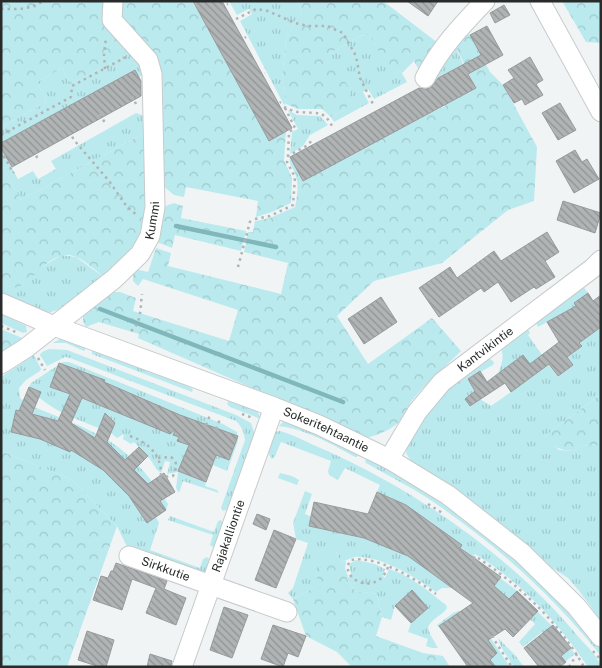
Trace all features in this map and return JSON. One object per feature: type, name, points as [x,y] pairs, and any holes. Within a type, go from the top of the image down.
[{"type":"street","points":[[425,78],[434,61],[452,37],[485,1]]},
{"type":"street","points":[[540,1],[601,112]]},
{"type":"street","points":[[112,10],[139,50]]},
{"type":"street","name":"Kummi","points":[[1,364],[36,346],[54,326],[114,279],[140,254],[150,236],[155,207],[152,74],[148,60],[139,50]]},
{"type":"street","name":"Kantvikintie","points":[[389,459],[417,412],[442,382],[601,260]]},
{"type":"street","name":"Sokeritehtaantie","points":[[1,303],[271,416],[319,425],[389,459],[448,496],[522,553],[576,606],[595,642]]},
{"type":"street","name":"Rajakalliontie","points":[[182,667],[271,416]]},
{"type":"street","name":"Sirkkutie","points":[[129,556],[287,612]]},
{"type":"path","points":[[1,9],[18,10],[37,6],[43,1]]},
{"type":"path","points":[[221,7],[228,4]]},
{"type":"path","points":[[236,19],[256,9],[268,11],[295,23],[308,26],[327,26],[343,33],[356,56],[360,78],[374,106]]},
{"type":"path","points":[[105,68],[104,54],[112,10]]},
{"type":"path","points":[[239,41],[246,37]]},
{"type":"path","points":[[1,135],[70,97],[72,86],[139,50]]},
{"type":"path","points":[[259,76],[265,73]]},
{"type":"path","points":[[132,96],[137,106]]},
{"type":"path","points":[[274,106],[281,102]]},
{"type":"path","points":[[255,219],[270,216],[293,205],[295,177],[287,162],[289,132],[295,128],[284,107],[298,112],[320,113],[330,120],[333,128]]},
{"type":"path","points":[[100,114],[104,123]]},
{"type":"path","points":[[69,131],[74,140],[109,181],[126,207],[134,214],[153,220]]},
{"type":"path","points":[[288,156],[308,145],[312,140]]},
{"type":"path","points":[[1,150],[14,172]]},
{"type":"path","points":[[33,150],[38,159]]},
{"type":"path","points":[[238,266],[251,218]]},
{"type":"path","points":[[131,332],[140,320],[142,294]]},
{"type":"path","points":[[1,326],[36,346],[44,370]]},
{"type":"path","points":[[234,411],[271,416]]},
{"type":"path","points":[[206,425],[210,415]]},
{"type":"path","points":[[216,428],[220,419]]},
{"type":"path","points":[[130,436],[146,444],[156,454],[161,478],[159,486]]},
{"type":"path","points":[[158,458],[172,458],[177,466],[173,476],[161,478]]},
{"type":"path","points":[[423,500],[446,515]]},
{"type":"path","points":[[470,564],[475,556],[516,587],[550,620],[577,654],[584,667]]},
{"type":"path","points":[[388,567],[384,577],[372,584],[364,584],[353,579],[347,568],[351,560],[369,561],[388,567],[404,573],[436,594]]},
{"type":"path","points":[[492,629],[493,638],[512,667]]},
{"type":"path","points":[[595,642],[601,660]]},
{"type":"path","points":[[569,667],[577,654]]},
{"type":"green space","points":[[1,1],[106,1],[135,50],[71,84],[62,68],[37,82],[47,102],[1,127]]},
{"type":"green space","points":[[116,1],[193,1],[269,141],[286,131],[284,160],[292,178],[291,203],[256,217],[258,201],[186,187],[184,197],[174,195],[162,185],[157,74],[120,28]]},
{"type":"green space","points":[[229,1],[297,1],[302,11],[286,39],[282,79],[286,104],[284,105],[240,21],[252,14],[249,9],[237,15]]},
{"type":"green space","points":[[297,1],[383,1],[438,43],[428,54],[419,70],[414,61],[402,73],[400,70],[392,76],[368,32],[330,53],[351,92],[346,109],[331,117],[322,109],[298,109],[286,104],[282,79],[286,39],[302,11]]},
{"type":"green space","points":[[562,1],[601,1],[601,43],[586,42]]},
{"type":"green space","points":[[368,32],[392,75],[400,70],[407,82],[374,99],[368,89],[363,92],[369,103],[334,122],[331,117],[346,109],[330,53]]},
{"type":"green space","points":[[463,32],[470,35],[490,72],[503,85],[537,147],[534,201],[508,210],[442,263],[374,281],[337,316],[368,364],[432,318],[461,351],[419,392],[399,422],[381,433],[366,438],[138,338],[139,334],[99,322],[86,327],[83,322],[83,315],[108,292],[120,292],[136,298],[133,311],[229,341],[238,310],[143,279],[138,286],[133,281],[135,269],[148,272],[156,248],[171,253],[168,266],[281,294],[288,263],[244,252],[248,232],[253,232],[255,221],[270,218],[295,207],[297,184],[290,157],[303,180],[428,110],[430,113],[445,106],[444,102],[476,88],[454,43]]},
{"type":"green space","points":[[454,43],[463,64],[433,80]]},
{"type":"green space","points":[[135,50],[145,65],[143,75],[139,77],[135,70],[1,143],[1,127],[47,102],[37,82],[62,68],[71,84]]},
{"type":"green space","points":[[288,110],[297,115],[320,116],[328,125],[310,135],[303,146],[290,154],[292,132],[298,129]]},
{"type":"green space","points":[[136,113],[145,116],[148,131],[21,200],[1,163],[1,148],[18,179],[33,171],[38,179],[56,169],[51,161]]},
{"type":"green space","points":[[148,131],[148,180],[142,228],[136,243],[123,263],[105,278],[83,261],[67,255],[50,261],[30,280],[17,287],[1,285],[1,163],[21,200]]},
{"type":"green space","points":[[174,203],[183,206],[181,218],[246,231],[241,251],[175,235],[172,248],[157,242],[163,207]]},
{"type":"green space","points":[[61,255],[76,257],[105,278],[66,307],[48,313],[1,296],[1,285],[15,287],[24,284],[42,267]]},
{"type":"green space","points":[[582,285],[588,293],[574,303],[595,331],[601,327],[601,394],[545,436],[559,450],[574,451],[581,445],[597,446],[601,438],[601,621],[568,578],[546,564],[412,463],[406,453],[408,443],[438,395],[486,356],[494,362],[493,365],[468,379],[480,399],[491,406],[511,392],[498,374],[503,357],[500,346],[528,329],[530,333],[528,335],[557,376],[573,365],[567,357],[582,346],[572,333],[567,311],[538,327],[535,320]]},
{"type":"green space","points":[[1,313],[26,326],[27,332],[23,333],[1,323]]},
{"type":"green space","points":[[1,329],[22,338],[23,342],[1,359]]},
{"type":"green space","points":[[60,339],[67,339],[86,346],[85,350],[66,343],[53,343]]},
{"type":"green space","points":[[49,349],[67,350],[236,415],[251,423],[255,435],[229,509],[223,511],[221,508],[245,440],[240,425],[236,421],[70,358],[65,357],[47,366],[40,355]]},
{"type":"green space","points":[[92,349],[173,378],[193,389],[192,392],[92,354]]},
{"type":"green space","points":[[34,355],[41,369],[19,388],[20,398],[27,404],[101,436],[128,455],[149,478],[168,504],[166,510],[156,517],[159,523],[150,550],[200,568],[203,559],[207,557],[211,561],[206,574],[129,551],[117,526],[71,479],[1,451],[1,377]]},
{"type":"green space","points":[[63,362],[69,362],[223,424],[237,432],[238,441],[227,471],[213,465],[211,469],[184,459],[178,471],[206,482],[205,486],[217,490],[219,493],[183,481],[179,493],[176,488],[178,472],[167,474],[170,462],[165,461],[161,473],[134,442],[131,444],[123,439],[124,434],[117,438],[111,433],[56,409],[37,396],[29,387],[31,383]]},
{"type":"green space","points":[[601,394],[601,438],[597,446],[581,445],[574,451],[554,446],[545,436]]},
{"type":"green space","points":[[228,401],[257,410],[261,419],[230,407],[227,404]]},
{"type":"green space","points":[[283,422],[300,426],[359,454],[355,457],[309,434],[279,426]]},
{"type":"green space","points":[[280,431],[360,466],[394,485],[461,528],[492,552],[550,605],[594,654],[601,667],[588,667],[564,634],[538,604],[508,577],[475,554],[472,557],[451,539],[392,500],[392,498],[377,492],[380,485],[345,468],[338,480],[329,475],[328,471],[331,461],[281,442],[272,459],[269,453],[269,446],[274,432]]},
{"type":"green space","points":[[1,451],[71,479],[117,526],[67,667],[1,667]]},
{"type":"green space","points":[[368,457],[445,504],[475,525],[514,557],[586,630],[601,649],[601,656],[563,612],[499,552],[429,499],[366,463],[365,461]]},
{"type":"green space","points":[[280,473],[299,480],[297,485],[278,478]]},
{"type":"green space","points":[[305,491],[312,494],[305,514],[359,537],[364,513],[374,516],[365,538],[407,555],[438,578],[453,559],[454,588],[442,588],[436,592],[389,564],[359,557],[341,562],[336,552],[314,588],[293,599],[288,593],[293,588],[308,543],[296,539],[293,523]]},
{"type":"green space","points":[[170,516],[214,532],[218,521],[221,520],[224,524],[213,547],[210,545],[213,535],[168,520]]},
{"type":"green space","points":[[326,549],[336,552],[341,562],[346,561],[347,579],[355,591],[377,594],[382,617],[376,636],[423,653],[443,656],[450,667],[352,667],[337,652],[306,636],[293,599],[314,588]]},
{"type":"green space","points":[[356,560],[375,564],[385,569],[383,576],[385,578],[389,569],[405,576],[419,584],[446,605],[445,611],[432,621],[428,627],[438,648],[426,646],[428,639],[408,632],[411,623],[428,608],[413,591],[395,606],[391,620],[382,617],[377,594],[355,591],[347,579],[351,574],[349,564]]},
{"type":"green space","points":[[476,560],[516,590],[552,626],[575,654],[566,661],[542,632],[523,647],[519,642],[535,624],[507,598],[469,570]]},
{"type":"green space","points":[[458,611],[466,611],[490,637],[510,667],[467,667],[465,663],[484,650],[458,613],[438,627],[437,625]]},
{"type":"green space","points":[[498,638],[524,667],[514,667],[501,647]]},
{"type":"building","points":[[193,1],[222,1],[292,128],[269,141]]},
{"type":"building","points":[[407,1],[438,1],[428,16]]},
{"type":"building","points":[[504,5],[510,15],[495,23],[490,13]]},
{"type":"building","points":[[487,26],[503,55],[468,74],[476,88],[303,181],[290,157],[419,88],[430,88],[438,78],[481,55],[470,35]]},
{"type":"building","points":[[530,57],[543,80],[536,84],[543,95],[525,105],[522,99],[514,103],[503,85],[514,78],[508,70]]},
{"type":"building","points":[[135,70],[141,81],[141,96],[12,167],[1,148],[1,143]]},
{"type":"building","points":[[560,103],[576,130],[558,140],[542,113]]},
{"type":"building","points":[[575,150],[582,162],[587,159],[599,179],[574,193],[556,161]]},
{"type":"building","points":[[563,201],[601,213],[595,233],[557,220]]},
{"type":"building","points":[[547,232],[559,252],[545,261],[555,277],[536,289],[534,287],[511,302],[498,282],[484,292],[481,288],[439,317],[419,288],[450,267],[457,278],[494,251],[501,261]]},
{"type":"building","points":[[588,293],[593,301],[601,295],[601,327],[579,343],[582,346],[567,357],[573,365],[558,376],[549,364],[511,392],[505,383],[470,406],[465,399],[475,391],[468,379],[480,371],[487,382],[523,355],[530,364],[559,342],[547,322],[576,306],[574,303]]},
{"type":"building","points":[[381,297],[397,322],[364,344],[348,319]]},
{"type":"building","points":[[59,363],[105,380],[104,382],[180,415],[238,436],[229,460],[216,455],[206,482],[178,471],[189,445],[177,441],[179,437],[173,435],[176,429],[170,434],[82,398],[71,423],[95,438],[105,413],[115,423],[107,442],[125,460],[139,447],[148,456],[134,470],[148,484],[164,473],[175,492],[160,501],[166,510],[147,523],[129,496],[103,470],[71,450],[70,452],[40,439],[11,432],[16,410],[19,411],[29,387],[41,392],[32,414],[58,421],[70,394],[50,387]]},
{"type":"building","points":[[377,492],[406,505],[462,545],[460,548],[501,577],[494,586],[509,599],[517,591],[538,611],[513,637],[505,629],[488,640],[497,653],[490,660],[496,667],[468,667],[439,626],[473,603],[408,556],[364,538],[309,526],[314,502],[368,514]]},
{"type":"building","points":[[257,514],[270,519],[266,530],[253,524]]},
{"type":"building","points":[[274,530],[296,539],[276,588],[255,580]]},
{"type":"building","points":[[116,563],[167,581],[164,589],[186,598],[176,625],[146,613],[156,588],[132,579],[122,610],[93,600],[101,576],[108,578]]},
{"type":"building","points":[[412,590],[428,608],[411,623],[395,606]]},
{"type":"building","points":[[224,607],[248,615],[232,658],[210,650]]},
{"type":"building","points":[[273,625],[306,636],[298,657],[288,653],[283,667],[261,659]]},
{"type":"building","points":[[553,625],[571,648],[561,656],[566,662],[560,667],[539,667],[524,648]]},
{"type":"building","points":[[87,631],[114,640],[106,667],[78,660]]},
{"type":"building","points":[[150,654],[172,661],[171,667],[147,667]]},
{"type":"waterway","points":[[176,226],[276,247]]},
{"type":"waterway","points":[[100,309],[343,402]]}]
